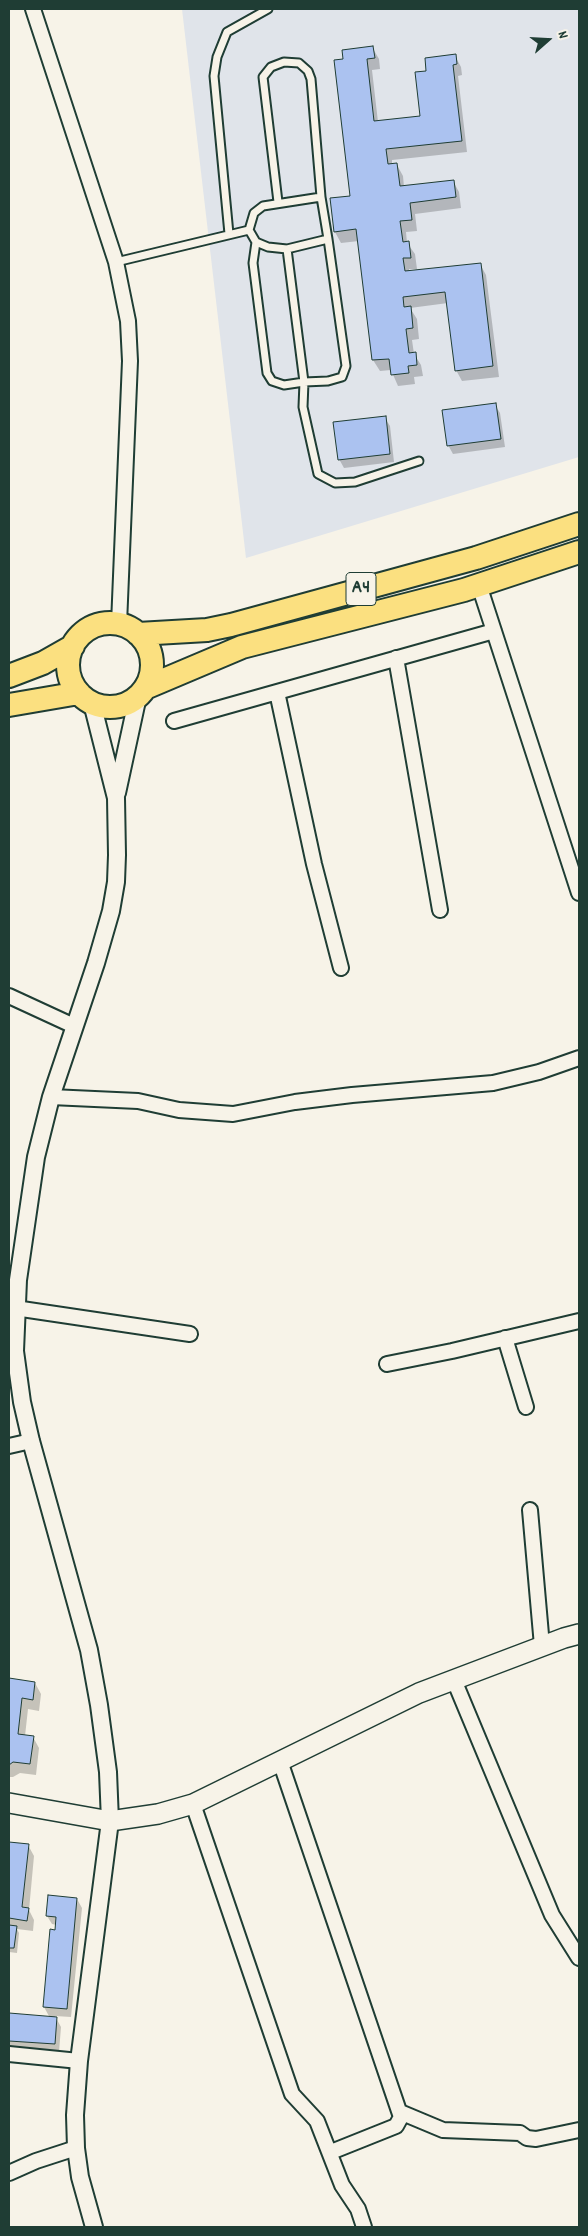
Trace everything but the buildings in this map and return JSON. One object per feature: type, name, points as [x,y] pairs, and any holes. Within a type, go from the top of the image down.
[{"type":"highway","name":"A4","points":[[9,676],[43,663],[73,646],[80,636],[89,629],[107,623],[128,629],[207,630],[231,625],[476,558],[579,524]]},
{"type":"highway","name":"A4","points":[[9,706],[85,698],[111,707],[121,706],[142,692],[242,647],[479,585],[579,552]]},
{"type":"highway","points":[[128,629],[149,650],[152,663],[150,676],[142,692]]},
{"type":"highway","points":[[73,646],[68,670],[85,698]]},
{"type":"main road","points":[[9,1803],[110,1821],[158,1814],[193,1804],[419,1693],[542,1646],[579,1634]]},
{"type":"street","points":[[33,9],[116,262],[128,321],[130,361],[128,629]]},
{"type":"street","points":[[479,585],[579,894]]},
{"type":"street","points":[[174,721],[494,631]]},
{"type":"street","points":[[396,658],[440,910]]},
{"type":"street","points":[[94,2227],[80,2177],[76,2148],[78,2061],[110,1821],[104,1739],[89,1650],[22,1402],[15,1351],[13,1280],[36,1157],[51,1096],[96,963],[112,901],[117,855],[116,798],[142,692]]},
{"type":"street","points":[[277,692],[314,864],[340,968]]},
{"type":"street","points":[[85,698],[116,798]]},
{"type":"street","points":[[9,996],[74,1026]]},
{"type":"street","points":[[51,1096],[138,1101],[179,1110],[233,1114],[295,1102],[352,1095],[493,1083],[539,1072],[579,1058]]},
{"type":"street","points":[[15,1308],[190,1334]]},
{"type":"street","points":[[387,1364],[579,1321]]},
{"type":"street","points":[[505,1338],[526,1408]]},
{"type":"street","points":[[9,1446],[31,1441]]},
{"type":"street","points":[[530,1510],[542,1646]]},
{"type":"street","points":[[454,1680],[552,1915],[579,1958]]},
{"type":"street","points":[[280,1761],[402,2117],[396,2126],[331,2152]]},
{"type":"street","points":[[193,1804],[292,2094],[317,2121],[331,2152],[342,2184],[358,2209],[364,2227]]},
{"type":"street","points":[[9,2054],[78,2061]]},
{"type":"street","points":[[400,2112],[443,2130],[520,2133],[527,2138],[536,2139],[579,2130]]},
{"type":"street","points":[[9,2173],[36,2160],[76,2148]]},
{"type":"lane","points":[[229,234],[214,76],[217,57],[227,32],[268,9]]},
{"type":"lane","points":[[256,242],[253,263],[267,373],[272,381],[284,385],[328,381],[342,377],[346,366],[322,198],[312,79],[308,71],[299,63],[284,62],[272,67],[263,77],[278,202]]},
{"type":"lane","points":[[322,198],[278,202],[263,206],[254,213],[249,230],[256,242],[268,248],[287,249],[328,239]]},
{"type":"lane","points":[[116,262],[249,230]]},
{"type":"lane","points":[[287,249],[304,382],[303,407],[318,474],[335,484],[355,482],[419,461]]},
{"type":"shaded area","points":[[182,9],[579,9],[579,457],[246,558]]}]
